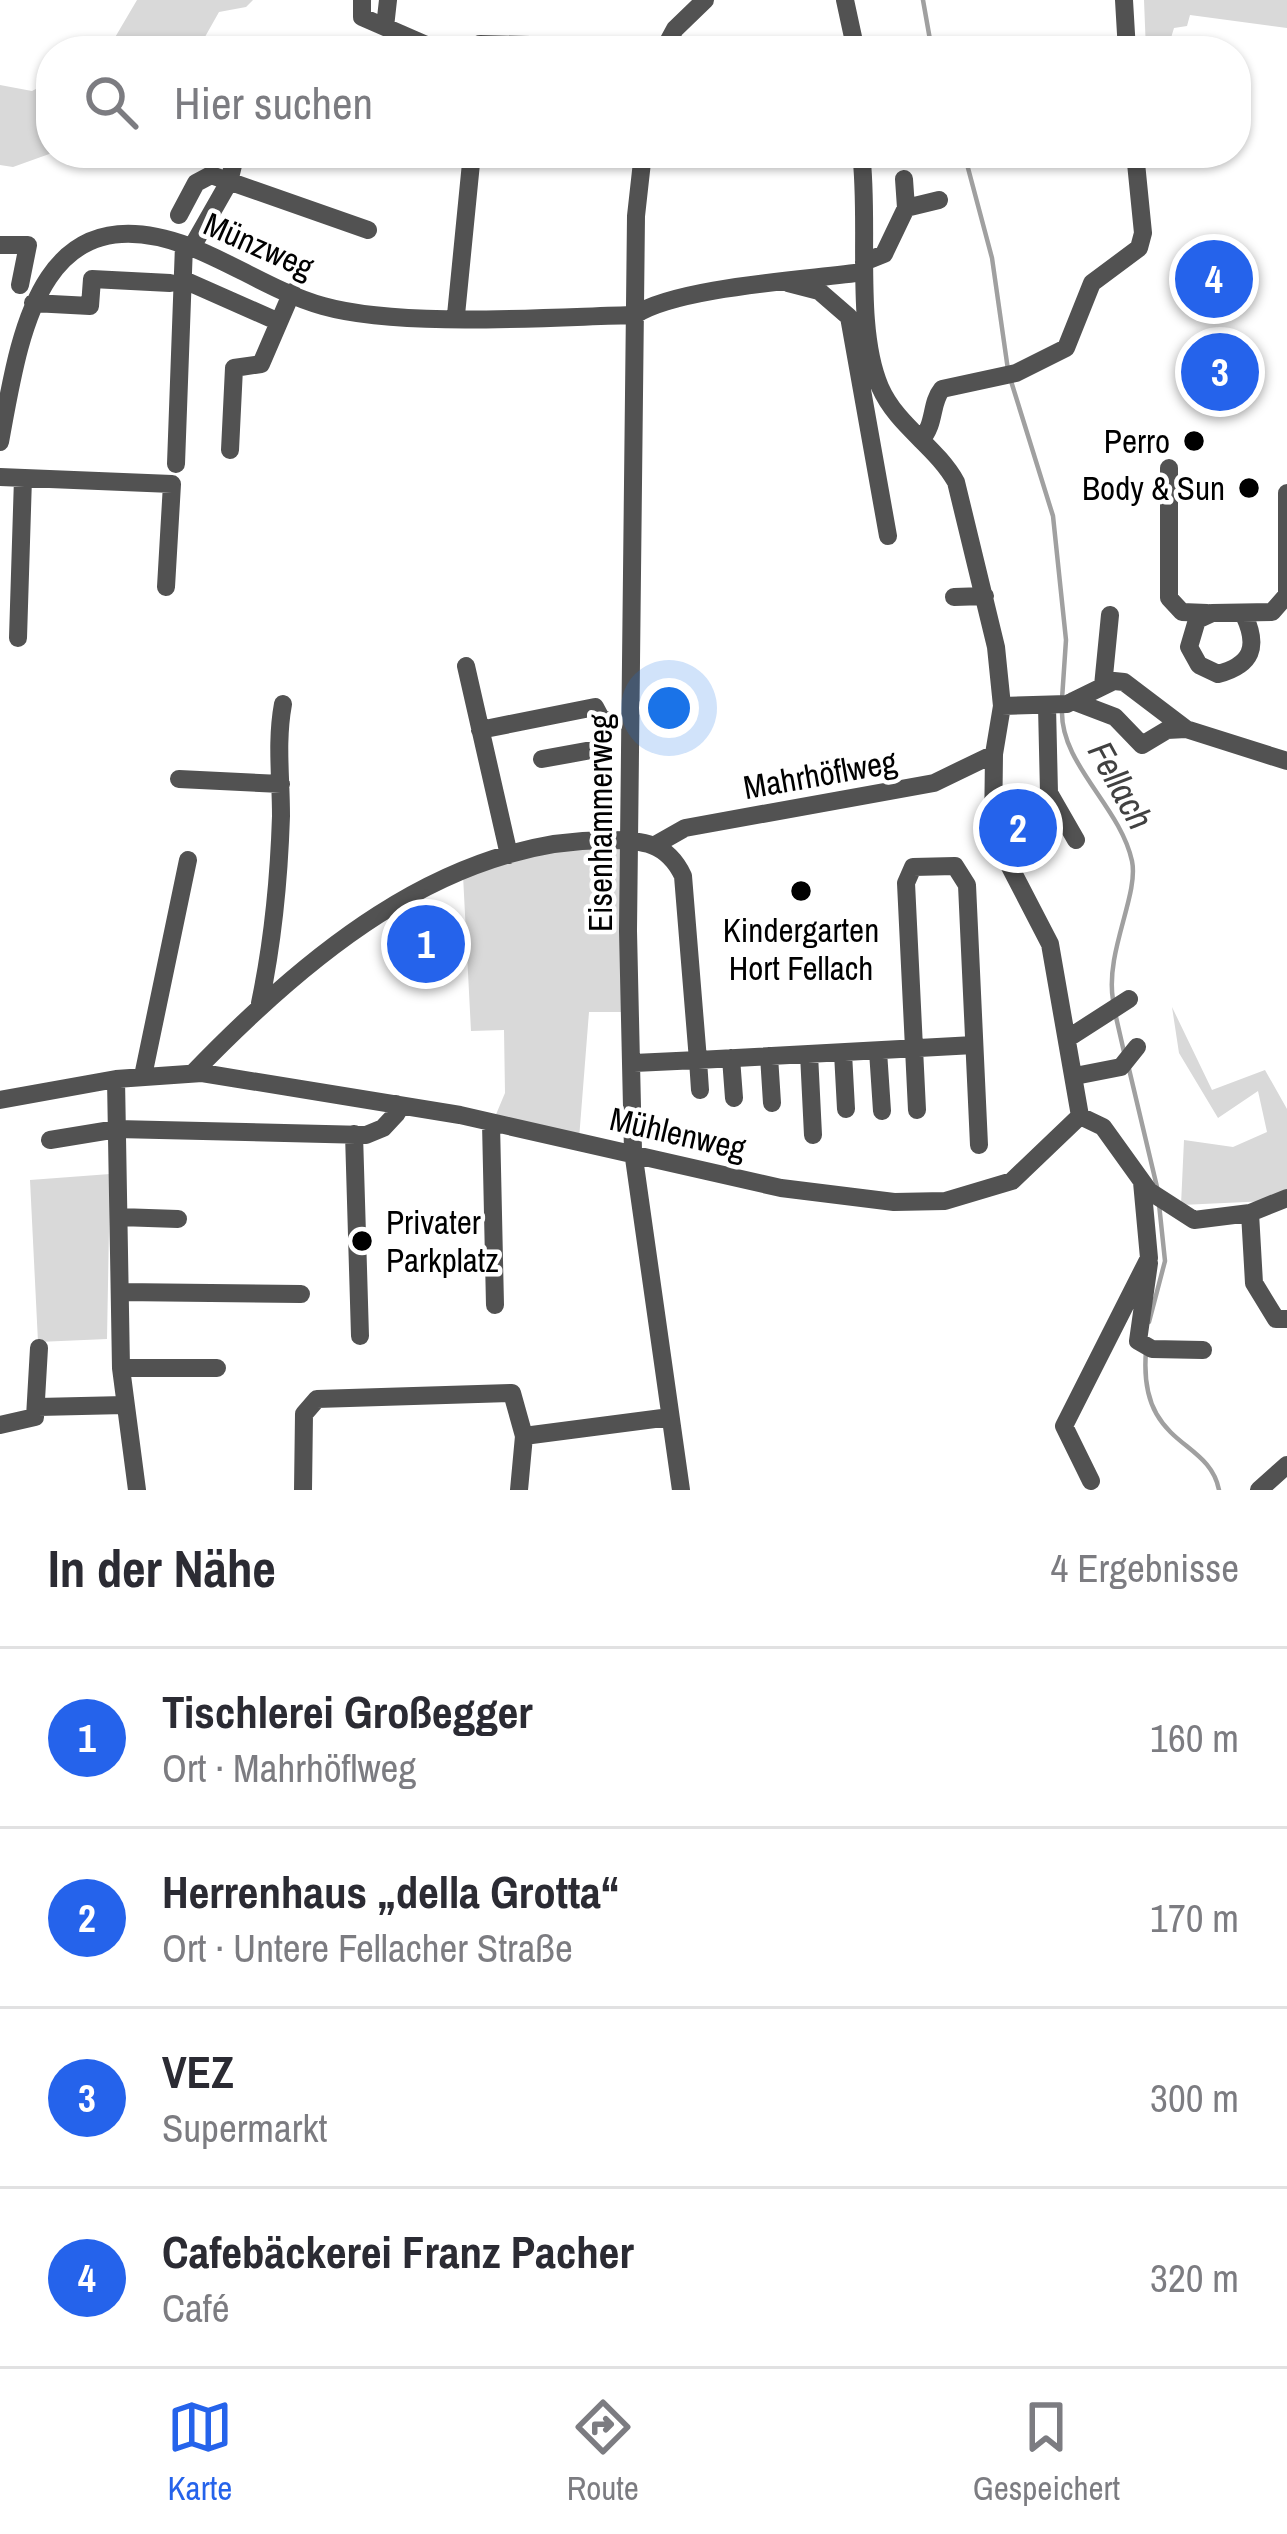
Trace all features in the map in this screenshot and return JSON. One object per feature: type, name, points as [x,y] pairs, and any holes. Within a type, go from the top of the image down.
[{"type":"street","points":[[362,0],[362,17],[406,36]]},
{"type":"street","points":[[385,27],[388,0]]},
{"type":"street","points":[[671,36],[705,0]]},
{"type":"street","points":[[845,0],[853,36]]},
{"type":"street","points":[[1124,0],[1126,36]]},
{"type":"street","points":[[176,464],[177,282],[188,246],[229,182],[232,168]]},
{"type":"street","points":[[456,315],[471,168]]},
{"type":"street","name":"Eisenhammerweg","points":[[642,168],[609,720],[629,840],[633,1151],[681,1490]]},
{"type":"street","points":[[863,168],[868,203],[860,269],[878,383],[921,440],[943,459],[956,482],[986,596],[1002,706],[994,754],[993,834],[1051,944],[1080,1116],[1103,1126],[1145,1186],[1169,1208],[1194,1220],[1250,1213],[1287,1198]]},
{"type":"street","points":[[921,440],[932,428],[942,389],[1008,374],[1066,348],[1092,283],[1138,248],[1143,233],[1137,168]]},
{"type":"street","points":[[179,214],[196,183],[211,176],[368,230]]},
{"type":"street","points":[[888,536],[846,293],[860,269],[884,254],[906,208],[904,179]]},
{"type":"street","points":[[906,208],[939,200]]},
{"type":"street","name":"Münzweg","points":[[31,292],[74,250],[101,237],[143,231],[323,306],[456,315],[635,315],[650,304],[860,269]]},
{"type":"street","points":[[0,244],[28,245],[31,292],[0,440]]},
{"type":"street","points":[[0,281],[90,306],[92,279],[177,282],[279,322]]},
{"type":"street","points":[[788,283],[819,291],[849,317]]},
{"type":"street","points":[[230,450],[234,368],[261,364],[292,292]]},
{"type":"street","points":[[1169,467],[1169,598],[1182,613],[1272,612],[1287,595],[1287,494]]},
{"type":"street","points":[[0,477],[172,484],[166,587]]},
{"type":"street","points":[[18,638],[23,478]]},
{"type":"street","points":[[954,598],[986,596]]},
{"type":"street","points":[[1212,614],[1197,620],[1189,647],[1199,665],[1218,674],[1239,668],[1251,656],[1254,637],[1244,615]]},
{"type":"street","points":[[1103,686],[1110,615]]},
{"type":"street","points":[[466,666],[509,856]]},
{"type":"street","points":[[1060,704],[1114,681],[1134,688],[1186,729]]},
{"type":"street","points":[[260,1003],[279,882],[281,784],[276,742],[283,704]]},
{"type":"street","points":[[1002,706],[1060,704],[1114,717],[1142,746],[1167,730],[1186,729],[1287,761]]},
{"type":"street","points":[[1060,704],[1049,794],[1076,841]]},
{"type":"street","points":[[480,730],[595,707],[609,720],[597,749],[542,759]]},
{"type":"street","name":"Mahrhöflweg","points":[[655,845],[669,832],[934,783],[994,754]]},
{"type":"street","points":[[179,779],[281,784]]},
{"type":"street","points":[[193,1073],[260,1003],[301,976],[368,918],[444,878],[509,856],[592,840],[629,840],[655,845],[674,856],[683,876],[700,1090]]},
{"type":"street","points":[[143,1076],[188,860]]},
{"type":"street","points":[[917,1110],[906,884],[914,867],[955,866],[967,885],[979,1145]]},
{"type":"street","points":[[1070,1037],[1120,1008]]},
{"type":"street","points":[[227,1037],[238,1079]]},
{"type":"street","points":[[634,1063],[974,1045]]},
{"type":"street","points":[[878,1051],[882,1111]]},
{"type":"street","points":[[843,1053],[846,1108]]},
{"type":"street","points":[[808,1054],[813,1135]]},
{"type":"street","points":[[769,1056],[772,1102]]},
{"type":"street","points":[[731,1058],[734,1098]]},
{"type":"street","points":[[1075,1076],[1130,1058]]},
{"type":"street","name":"Mühlenweg","points":[[0,1100],[116,1078],[193,1073],[395,1104],[633,1151],[781,1188],[871,1200],[945,1201],[1012,1181],[1080,1116]]},
{"type":"street","points":[[116,1078],[122,1368],[137,1490]]},
{"type":"street","points":[[50,1140],[117,1129],[354,1135],[383,1128],[397,1113],[395,1104]]},
{"type":"street","points":[[491,1123],[494,1305]]},
{"type":"street","points":[[354,1135],[360,1336]]},
{"type":"street","points":[[1145,1186],[1148,1294],[1136,1324],[1147,1347],[1203,1350]]},
{"type":"street","points":[[1250,1213],[1254,1283],[1276,1319],[1287,1319]]},
{"type":"street","points":[[119,1217],[178,1219]]},
{"type":"street","points":[[1091,1481],[1064,1426],[1150,1258]]},
{"type":"street","points":[[120,1292],[301,1294]]},
{"type":"street","points":[[0,1425],[35,1417],[39,1348]]},
{"type":"street","points":[[122,1368],[217,1368]]},
{"type":"street","points":[[303,1490],[304,1414],[316,1399],[512,1393],[524,1436],[519,1490]]},
{"type":"street","points":[[38,1407],[124,1405]]},
{"type":"street","points":[[524,1436],[670,1417]]},
{"type":"street","points":[[1259,1490],[1287,1465]]},
{"type":"shaded area","points":[[137,0],[253,0],[246,7],[219,12],[205,36],[116,36]]},
{"type":"shaded area","points":[[1144,0],[1287,0],[1287,28],[1190,15],[1187,26],[1174,28],[1172,36],[1145,36]]},
{"type":"shaded area","points":[[0,85],[36,89],[36,159],[13,167],[0,165]]},
{"type":"shaded area","points":[[624,844],[629,1012],[589,1012],[579,1139],[492,1124],[505,1093],[504,1030],[471,1031],[463,875],[521,855]]},
{"type":"shaded area","points":[[1172,1007],[1212,1090],[1265,1070],[1287,1109],[1287,1191],[1268,1201],[1181,1205],[1184,1140],[1233,1147],[1267,1132],[1258,1091],[1218,1118],[1179,1053]]},
{"type":"shaded area","points":[[110,1174],[107,1339],[38,1342],[30,1180]]},
{"type":"waterway","name":"Fellach","points":[[923,0],[929,36]]},
{"type":"waterway","name":"Fellach","points":[[968,168],[992,258],[1008,370]]},
{"type":"waterway","name":"Fellach","points":[[1011,381],[1053,516],[1066,640],[1062,699]]},
{"type":"waterway","name":"Fellach","points":[[1062,710],[1070,749],[1116,822],[1132,861],[1131,890],[1114,963],[1113,1000]]},
{"type":"waterway","name":"Fellach","points":[[1116,1017],[1124,1052]]},
{"type":"waterway","name":"Fellach","points":[[1129,1069],[1157,1187]]},
{"type":"waterway","name":"Fellach","points":[[1149,1322],[1165,1261],[1159,1204]]},
{"type":"waterway","name":"Fellach","points":[[1146,1351],[1146,1383],[1153,1406],[1163,1424],[1213,1473],[1219,1490]]},
{"type":"place","name":"Cafebäckerei Franz Pacher","points":[[1214,279]]},
{"type":"place","name":"VEZ","points":[[1220,372]]},
{"type":"place","name":"Perro","points":[[1194,441]]},
{"type":"place","name":"Body & Sun","points":[[1249,488]]},
{"type":"place","name":"Herrenhaus „della Grotta“","points":[[1018,828]]},
{"type":"place","name":"Kindergarten Hort Fellach","points":[[801,891]]},
{"type":"place","name":"Tischlerei Großegger","points":[[426,944]]},
{"type":"place","name":"Privater Parkplatz","points":[[362,1241]]}]
